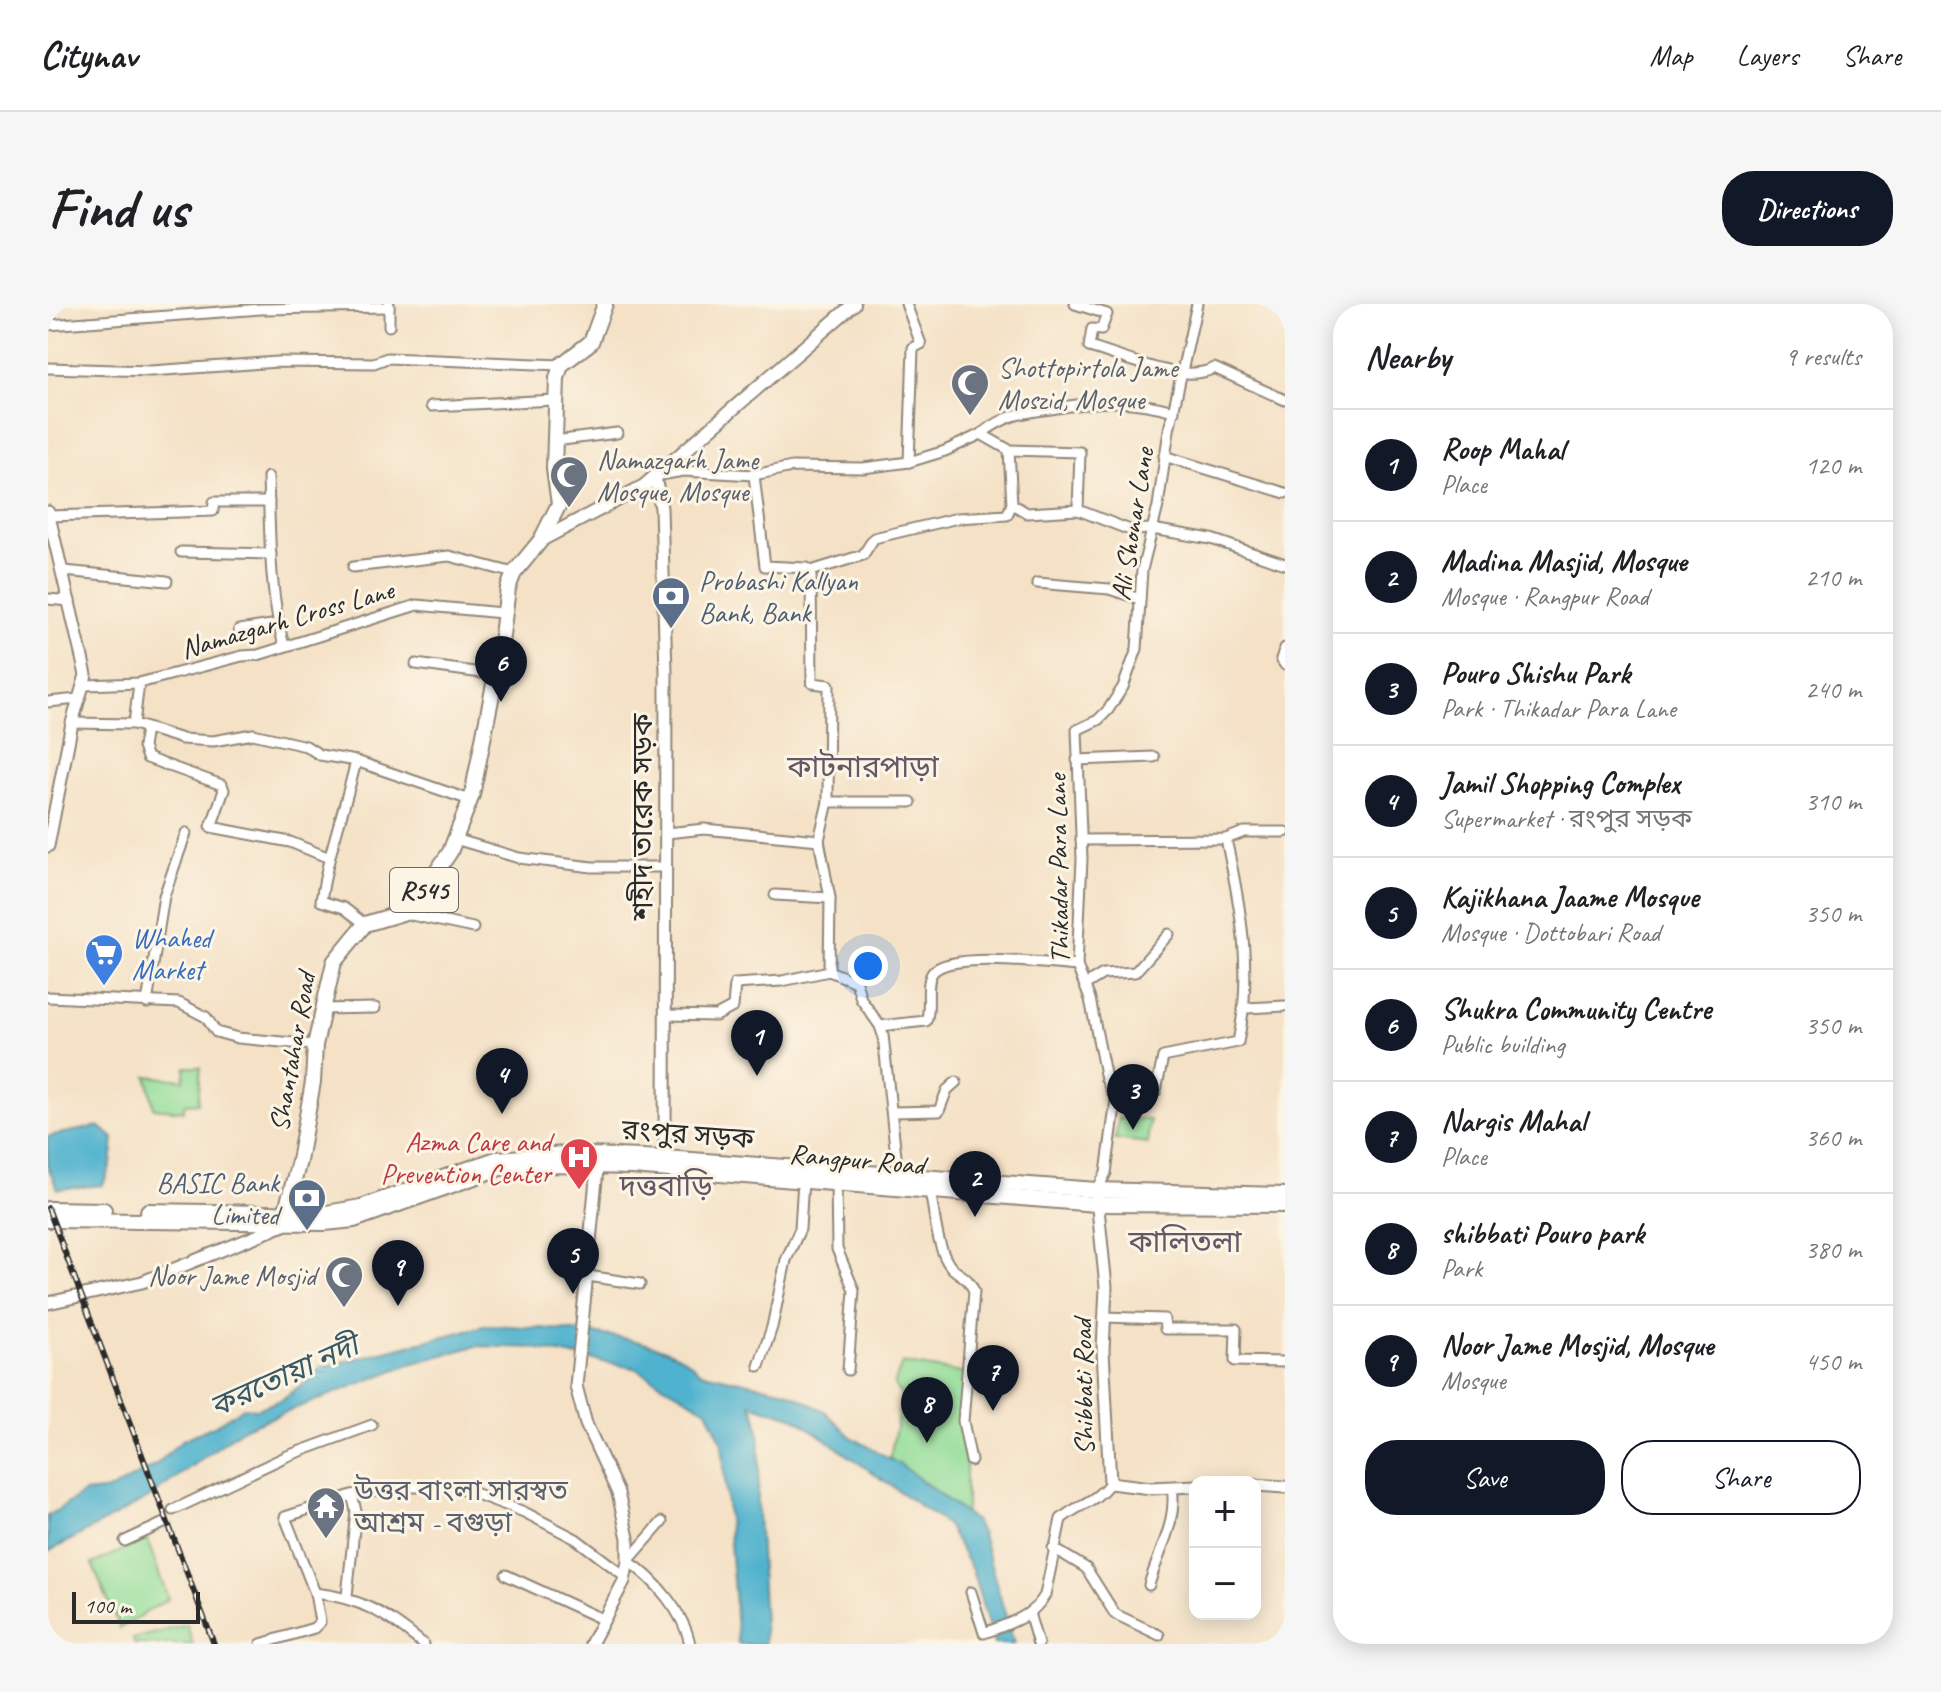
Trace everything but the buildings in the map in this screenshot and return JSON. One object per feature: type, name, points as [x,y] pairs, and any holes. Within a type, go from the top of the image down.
[{"type":"main road","points":[[575,523],[564,520],[559,504],[555,400],[561,365],[591,342],[605,304]]},
{"type":"main road","points":[[541,540],[655,476],[854,304]]},
{"type":"main road","name":"R545","points":[[365,924],[402,913],[418,899],[455,839],[470,800],[496,675],[502,613],[514,573],[541,540],[559,504]]},
{"type":"main road","name":"Shantahar Road","points":[[285,1219],[313,1082],[315,1045],[334,962],[365,924]]},
{"type":"main road","name":"রংপুর সড়ক","points":[[48,1220],[285,1219],[361,1207],[453,1171],[496,1159],[598,1160],[898,1175],[1097,1197],[1285,1195]]},
{"type":"main road","name":"Rangpur Road","points":[[665,1164],[930,1192],[1285,1205]]},
{"type":"main road","name":"রংপুর সড়ক","points":[[48,1209],[285,1219]]},
{"type":"street","points":[[906,304],[921,344],[913,348],[909,462]]},
{"type":"street","points":[[1075,304],[1107,314],[1101,330],[1092,329],[1089,347],[1182,374],[1200,376],[1214,368],[1285,400]]},
{"type":"street","name":"Ali Shonar Lane","points":[[1077,730],[1098,720],[1123,687],[1137,649],[1142,570],[1197,304]]},
{"type":"street","points":[[48,325],[261,309],[389,306],[389,326]]},
{"type":"street","points":[[48,368],[151,371],[278,362],[374,363],[387,358],[561,365]]},
{"type":"street","points":[[431,406],[555,400]]},
{"type":"street","points":[[655,476],[683,471],[754,475],[792,467],[863,468],[909,462],[945,451],[981,434],[1003,418],[1091,401],[1126,400],[1174,411]]},
{"type":"street","points":[[555,441],[617,433]]},
{"type":"street","points":[[981,434],[1009,450],[1080,452],[1078,510]]},
{"type":"street","points":[[754,475],[765,566],[811,571],[863,555],[874,538],[958,518],[1007,515],[1012,504],[1009,450]]},
{"type":"street","points":[[1164,456],[1285,493]]},
{"type":"street","name":"শহীদ তারেক সড়ক","points":[[655,476],[661,508],[667,833],[665,1164]]},
{"type":"street","points":[[268,477],[271,554],[278,624],[284,646]]},
{"type":"street","points":[[48,841],[72,723],[78,699],[86,685],[64,571],[49,514],[213,511],[214,502],[269,502]]},
{"type":"street","points":[[1012,504],[1027,513],[1078,510],[1130,530],[1152,529],[1211,539],[1285,564]]},
{"type":"street","points":[[181,552],[271,554]]},
{"type":"street","points":[[353,567],[449,556],[514,573]]},
{"type":"street","points":[[64,571],[167,581]]},
{"type":"street","points":[[811,571],[812,683],[829,685],[828,802],[819,840],[830,898],[829,971]]},
{"type":"street","points":[[1037,583],[1109,589],[1140,599]]},
{"type":"street","points":[[48,599],[70,601]]},
{"type":"street","name":"Namazgarh Cross Lane","points":[[86,685],[139,683],[284,646],[417,605],[502,613]]},
{"type":"street","points":[[239,630],[278,624]]},
{"type":"street","points":[[1285,648],[1281,659],[1285,665]]},
{"type":"street","points":[[416,664],[496,675]]},
{"type":"street","points":[[134,724],[139,683]]},
{"type":"street","points":[[48,702],[78,699]]},
{"type":"street","points":[[72,723],[134,724],[182,739],[213,741],[253,734],[306,746],[320,755],[356,761],[470,800]]},
{"type":"street","points":[[146,729],[143,747],[147,758],[222,785],[224,790],[211,827],[290,842],[327,857]]},
{"type":"street","name":"Thikadar Para Lane","points":[[1077,730],[1081,840],[1077,966],[1085,985],[1106,1079],[1116,1100],[1106,1173],[1097,1197]]},
{"type":"street","points":[[1077,760],[1154,757]]},
{"type":"street","points":[[356,761],[345,806],[327,857],[321,901],[344,908],[365,924]]},
{"type":"street","points":[[828,802],[911,802]]},
{"type":"street","points":[[667,833],[704,829],[819,840]]},
{"type":"street","points":[[1081,840],[1226,839],[1244,832],[1285,832]]},
{"type":"street","points":[[147,1003],[164,896],[186,833]]},
{"type":"street","points":[[455,839],[519,858],[592,867],[666,867]]},
{"type":"street","points":[[1116,1100],[1147,1096],[1156,1091],[1163,1057],[1238,1042],[1246,1008],[1244,918],[1226,839]]},
{"type":"street","points":[[775,895],[830,898]]},
{"type":"street","points":[[402,913],[473,928]]},
{"type":"street","points":[[1085,985],[1103,974],[1135,972],[1169,934]]},
{"type":"street","points":[[880,1026],[926,1021],[930,975],[936,969],[964,960],[1077,966]]},
{"type":"street","points":[[668,1015],[716,1016],[733,1007],[735,984],[782,981],[829,971],[856,982],[861,999],[880,1026],[898,1175]]},
{"type":"street","points":[[48,997],[179,1003],[206,1017],[216,1032],[238,1038],[315,1045]]},
{"type":"street","points":[[1246,1008],[1285,1006]]},
{"type":"street","points":[[322,1009],[375,1008]]},
{"type":"street","points":[[892,1112],[939,1111],[947,1090],[956,1082]]},
{"type":"street","points":[[591,1644],[625,1576],[628,1561],[618,1493],[586,1424],[576,1386],[598,1160]]},
{"type":"street","points":[[759,1366],[772,1327],[786,1260],[800,1229],[803,1180]]},
{"type":"street","points":[[836,1182],[837,1249],[854,1290],[848,1370]]},
{"type":"street","points":[[930,1192],[950,1267],[969,1279],[974,1291],[963,1421],[971,1461]]},
{"type":"street","name":"Shibbati Road","points":[[1097,1197],[1106,1287],[1104,1317],[1110,1483],[1151,1488],[1189,1486]]},
{"type":"street","points":[[48,1303],[142,1282],[285,1219]]},
{"type":"street","points":[[588,1276],[640,1284]]},
{"type":"street","points":[[1104,1317],[1164,1319],[1165,1329],[1236,1329],[1235,1361],[1285,1362]]},
{"type":"street","points":[[173,1510],[287,1456],[372,1425]]},
{"type":"street","points":[[971,1592],[984,1633],[1029,1613],[1045,1595],[1061,1519],[1073,1509],[1097,1500],[1110,1483]]},
{"type":"street","points":[[1261,1485],[1285,1487]]},
{"type":"street","points":[[261,1644],[314,1628],[320,1616],[315,1593],[285,1517],[352,1495],[404,1487],[458,1487],[524,1512],[563,1532],[625,1576]]},
{"type":"street","points":[[1149,1585],[1170,1526],[1174,1500],[1172,1487]]},
{"type":"street","points":[[347,1596],[356,1511],[352,1495]]},
{"type":"street","points":[[628,1561],[662,1522]]},
{"type":"street","points":[[125,1541],[164,1523]]},
{"type":"street","points":[[1053,1548],[1086,1568],[1115,1614],[1159,1635]]},
{"type":"street","points":[[628,1561],[643,1571],[680,1616],[690,1644]]},
{"type":"street","points":[[506,1575],[604,1620]]},
{"type":"street","points":[[315,1593],[347,1596],[365,1603],[423,1644]]},
{"type":"street","points":[[1029,1613],[1038,1644]]},
{"type":"green space","points":[[186,1067],[201,1067],[198,1103],[185,1104],[183,1111],[154,1108],[147,1076],[184,1080]]},
{"type":"green space","points":[[1119,1118],[1150,1120],[1147,1143],[1115,1139]]},
{"type":"green space","points":[[902,1363],[967,1374],[961,1434],[966,1465],[966,1520],[888,1467],[902,1397],[894,1385]]},
{"type":"green space","points":[[147,1539],[168,1599],[120,1628],[92,1564]]},
{"type":"green space","points":[[187,1625],[193,1644],[134,1644],[133,1639]]},
{"type":"water","points":[[99,1126],[114,1139],[111,1165],[103,1185],[58,1189],[48,1167],[48,1136]]},
{"type":"water","points":[[488,1325],[568,1330],[632,1340],[661,1348],[684,1359],[699,1372],[786,1391],[825,1411],[850,1436],[901,1465],[975,1521],[982,1535],[1014,1644],[994,1644],[972,1570],[947,1525],[795,1418],[751,1404],[760,1441],[758,1513],[765,1644],[738,1644],[722,1442],[707,1410],[634,1368],[534,1348],[476,1346],[410,1364],[242,1429],[147,1499],[48,1552],[48,1516],[84,1493],[111,1490],[158,1463],[182,1440],[216,1425],[243,1407],[256,1409],[281,1400],[319,1368]]},
{"type":"railway","points":[[48,1208],[214,1644]]},
{"type":"place","name":"Shottopirtola Jame Moszid, Mosque","points":[[970,417]]},
{"type":"place","name":"Namazgarh Jame Mosque, Mosque","points":[[569,509]]},
{"type":"place","name":"Probashi Kallyan Bank, Bank","points":[[671,630]]},
{"type":"place","name":"Shukra Community Centre","points":[[501,702]]},
{"type":"place","name":"Whahed Market","points":[[104,987]]},
{"type":"place","name":"Roop Mahal","points":[[757,1076]]},
{"type":"place","name":"Jamil Shopping Complex","points":[[502,1114]]},
{"type":"place","name":"Pouro Shishu Park","points":[[1133,1130]]},
{"type":"place","name":"Azma Care and Prevention Center","points":[[579,1191]]},
{"type":"place","name":"Madina Masjid, Mosque","points":[[975,1217]]},
{"type":"place","name":"BASIC Bank Limited","points":[[307,1232]]},
{"type":"place","name":"Kajikhana Jaame Mosque","points":[[573,1294]]},
{"type":"place","name":"Noor Jame Mosjid, Mosque","points":[[398,1306]]},
{"type":"place","name":"Noor Jame Mosjid","points":[[344,1309]]},
{"type":"place","name":"Nargis Mahal","points":[[993,1411]]},
{"type":"place","name":"shibbati Pouro park","points":[[927,1443]]},
{"type":"place","name":"উত্তর বাংলা সারস্বত আশ্রম - বগুড়া","points":[[326,1540]]},
{"type":"district","name":"কাটনারপাড়া","points":[[863,767]]},
{"type":"district","name":"দত্তবাড়ি","points":[[666,1186]]},
{"type":"district","name":"কালিতলা","points":[[1185,1242]]},
{"type":"water label","name":"করতোয়া নদী","points":[[284,1376]]}]
